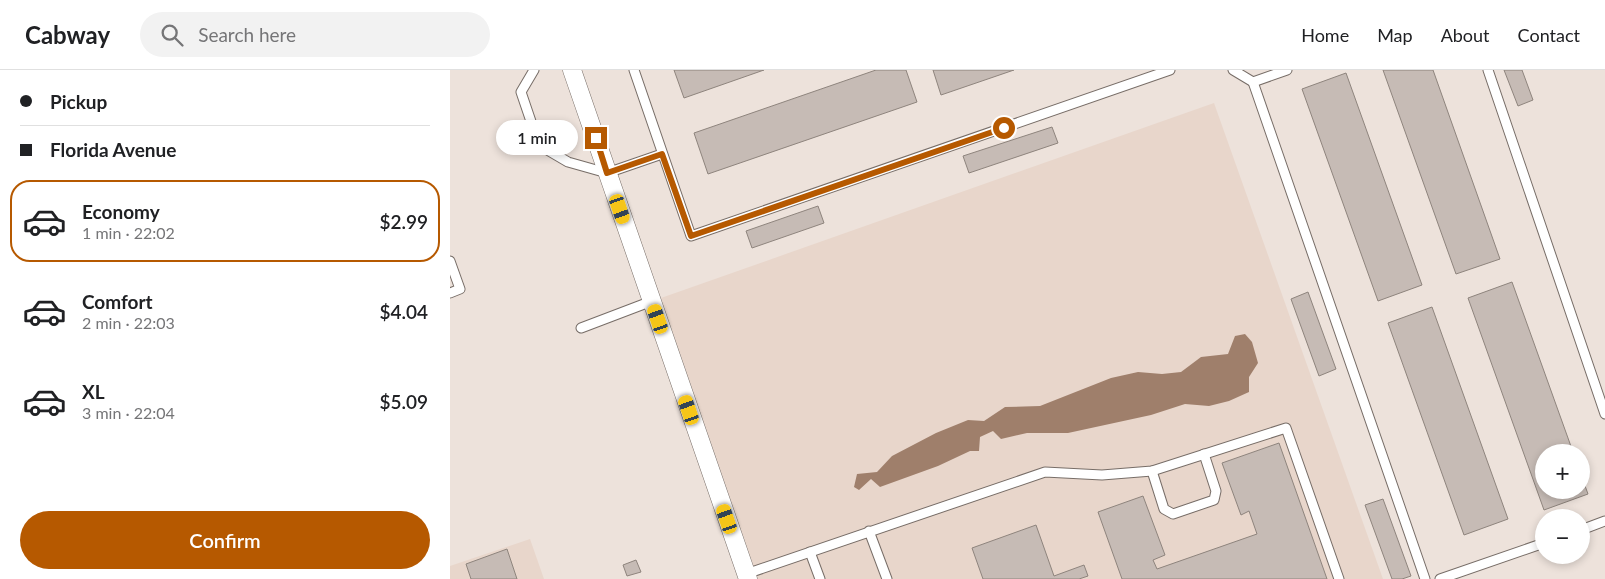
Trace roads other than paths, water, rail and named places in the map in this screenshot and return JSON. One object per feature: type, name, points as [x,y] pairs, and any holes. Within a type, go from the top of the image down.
[{"type":"street","points":[[572,70],[747,576]]},
{"type":"lane","points":[[534,70],[521,92],[540,145],[568,162],[607,173],[662,154]]},
{"type":"lane","points":[[634,70],[691,236],[1170,70]]},
{"type":"lane","points":[[1233,70],[1253,82],[1425,579]]},
{"type":"lane","points":[[1253,82],[1287,70]]},
{"type":"lane","points":[[1488,70],[1605,414]]},
{"type":"lane","points":[[450,261],[460,289],[450,293]]},
{"type":"lane","points":[[581,328],[652,301]]},
{"type":"lane","points":[[747,576],[869,531],[1046,472],[1102,475],[1152,471],[1286,428],[1339,579]]},
{"type":"lane","points":[[1152,471],[1164,509],[1173,514],[1214,500],[1216,491],[1204,454]]},
{"type":"lane","points":[[1590,527],[1605,521]]},
{"type":"lane","points":[[869,531],[887,579]]},
{"type":"lane","points":[[1440,579],[1535,546]]},
{"type":"lane","points":[[810,552],[820,579]]}]
